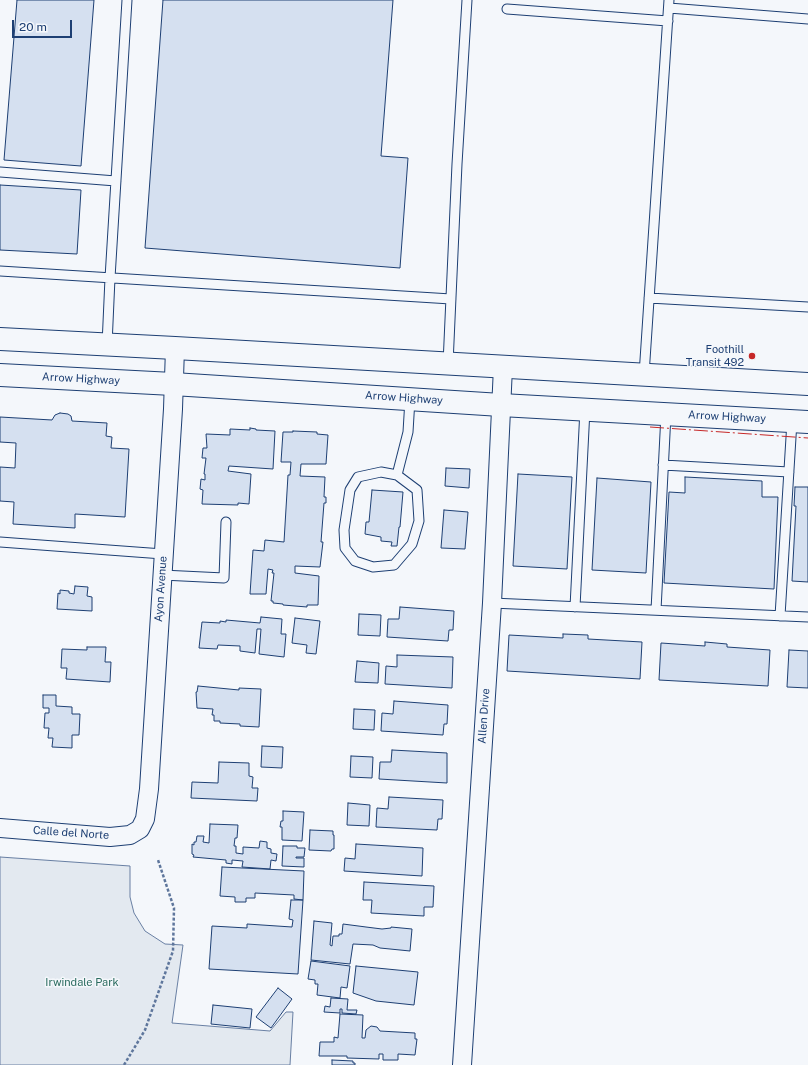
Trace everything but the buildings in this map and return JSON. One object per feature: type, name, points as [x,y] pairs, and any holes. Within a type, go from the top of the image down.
[{"type":"main road","points":[[0,339],[808,384]]},
{"type":"main road","name":"Arrow Highway","points":[[0,375],[800,421]]},
{"type":"street","name":"Ayon Avenue","points":[[140,830],[145,819],[149,789],[175,348]]},
{"type":"street","name":"Allen Drive","points":[[462,1065],[492,603],[503,367]]},
{"type":"street","name":"Calle del Norte","points":[[0,828],[110,836],[130,835],[140,830]]},
{"type":"lane","points":[[107,345],[127,0]]},
{"type":"lane","points":[[448,364],[457,164],[468,0]]},
{"type":"lane","points":[[644,375],[669,4],[808,19]]},
{"type":"lane","points":[[507,9],[668,21]]},
{"type":"lane","points":[[0,172],[116,182]]},
{"type":"lane","points":[[0,271],[451,299]]},
{"type":"lane","points":[[649,298],[808,307]]},
{"type":"lane","points":[[397,475],[408,432],[410,399]]},
{"type":"lane","points":[[575,607],[585,409]]},
{"type":"lane","points":[[656,610],[666,414]]},
{"type":"lane","points":[[780,616],[789,472],[800,421]]},
{"type":"lane","points":[[663,464],[789,472]]},
{"type":"lane","points":[[381,472],[397,475],[417,490],[418,520],[412,544],[394,565],[373,567],[355,561],[345,548],[344,530],[350,490],[358,477],[381,472]]},
{"type":"lane","points":[[162,575],[224,578],[226,522]]},
{"type":"lane","points":[[0,542],[163,554]]},
{"type":"lane","points":[[492,603],[808,617]]},
{"type":"path","points":[[124,1065],[145,1030],[173,951],[174,908],[158,860]]},
{"type":"green space","name":"Irwindale Park","points":[[0,857],[130,866],[130,897],[134,913],[145,931],[165,944],[183,945],[172,1023],[270,1031],[286,1012],[293,1012],[290,1065],[0,1065]]},
{"type":"power","points":[[650,427],[808,438]]},
{"type":"place","name":"Foothill Transit 492","points":[[752,356]]}]
